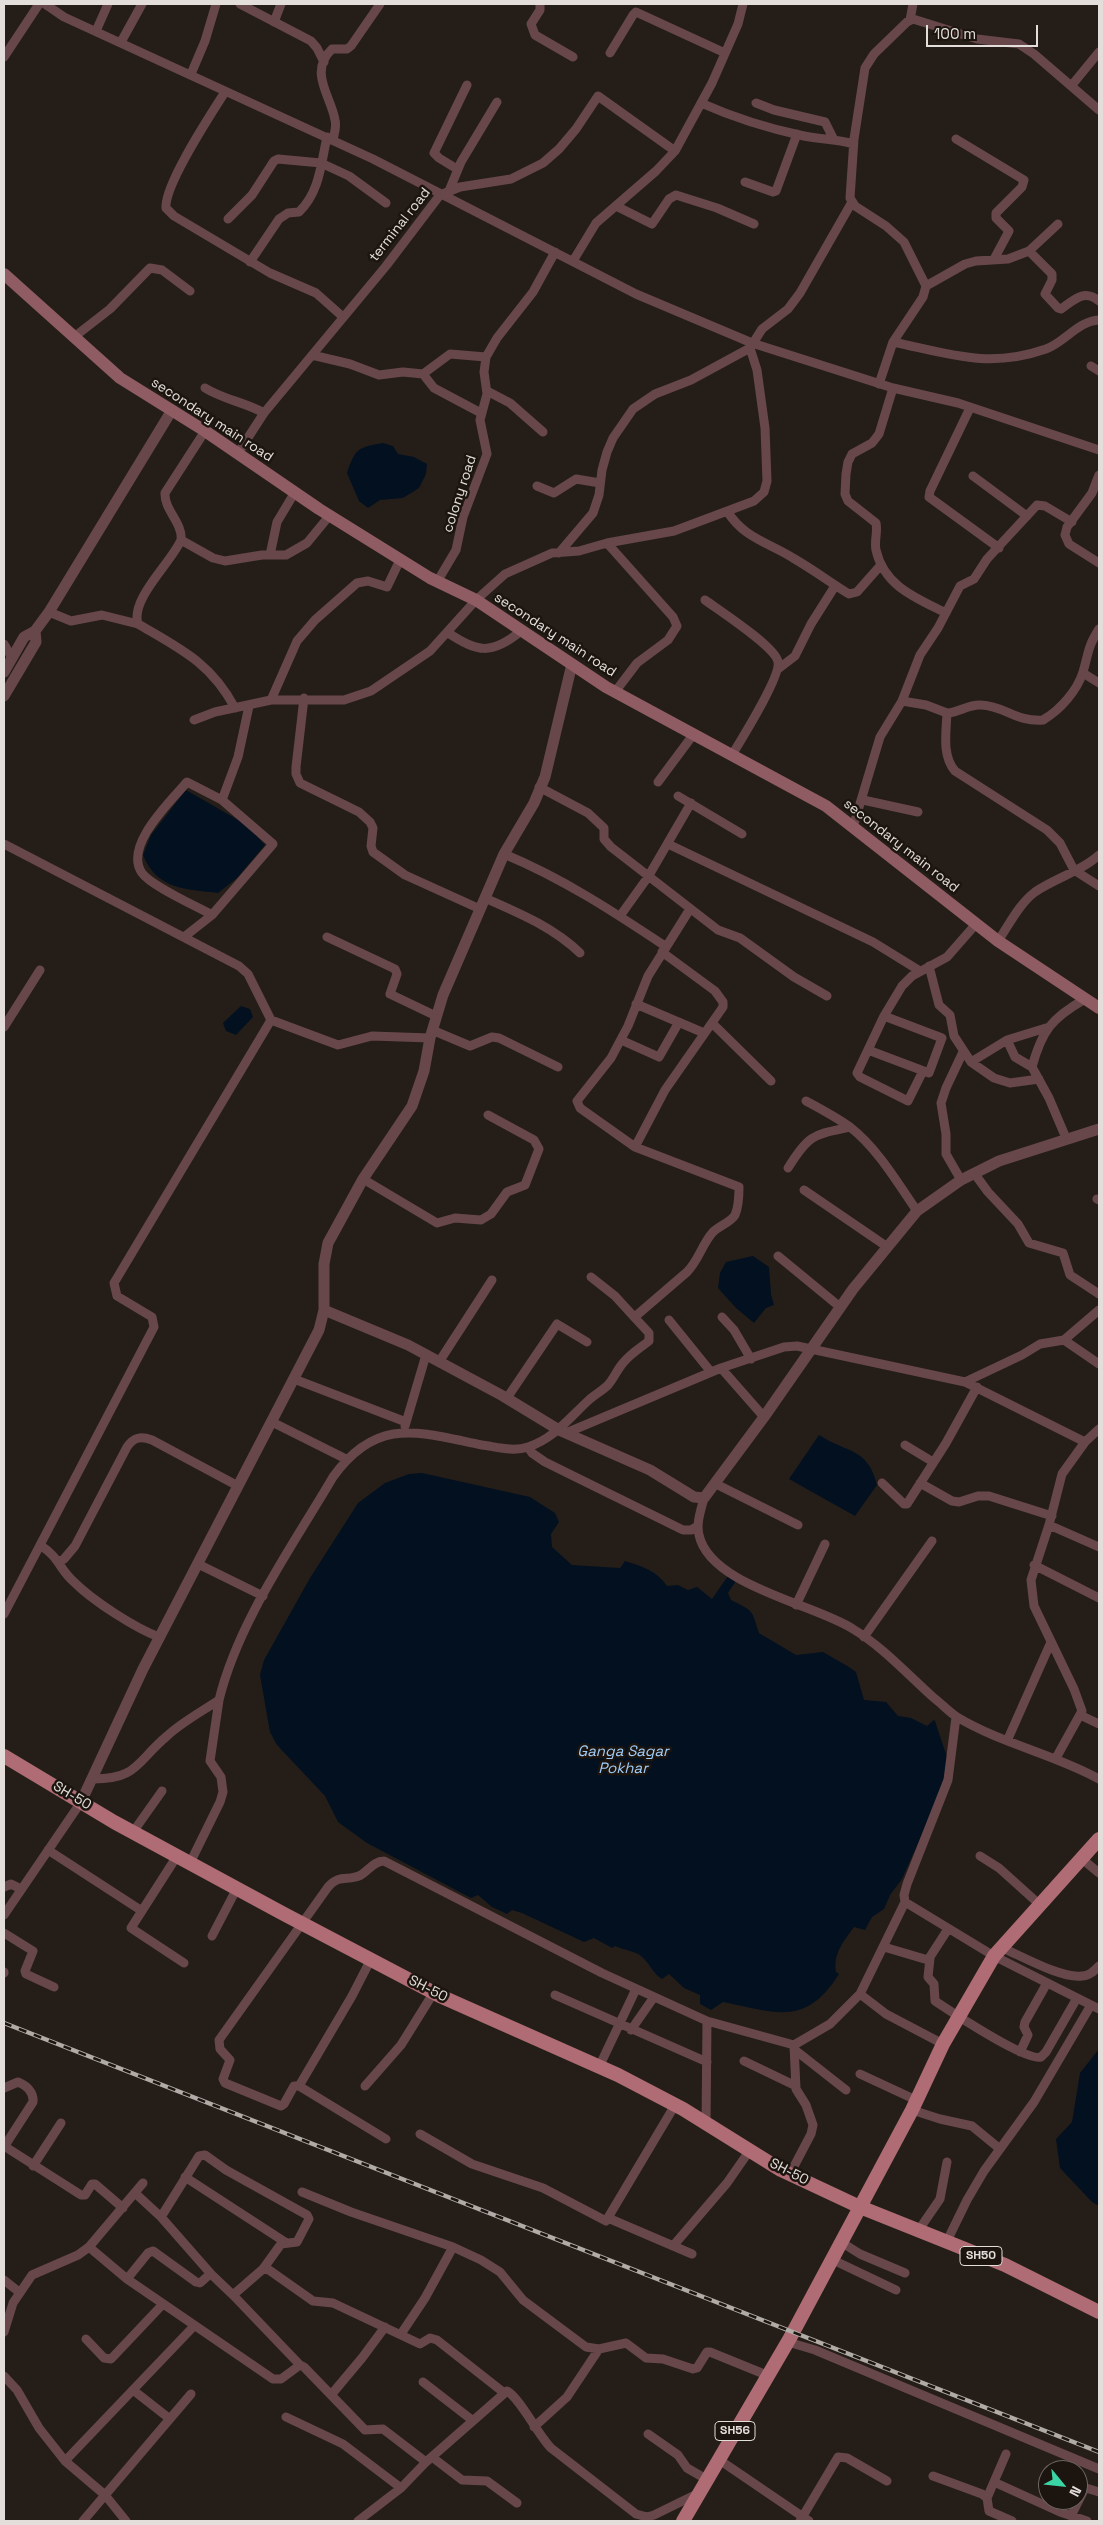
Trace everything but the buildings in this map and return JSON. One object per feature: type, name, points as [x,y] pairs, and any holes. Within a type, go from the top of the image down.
[{"type":"main road","name":"secondary main road","points":[[4,274],[120,378],[238,452],[295,492],[400,560],[437,582],[476,600],[615,692],[826,806],[998,942],[1099,1008]]},
{"type":"main road","name":"SH-50","points":[[4,1756],[133,1832],[302,1923],[434,1992],[599,2067],[675,2105],[790,2174],[860,2207]]},
{"type":"main road","points":[[860,2207],[914,2105],[943,2044],[997,1951],[1099,1839]]},
{"type":"main road","name":"SH50","points":[[860,2207],[1004,2266],[1099,2312]]},
{"type":"main road","name":"SH56","points":[[683,2521],[706,2479],[769,2376],[860,2207]]},
{"type":"street","points":[[4,57],[39,4]]},
{"type":"street","points":[[45,4],[64,17],[330,139],[636,294],[751,345],[893,388],[958,403],[1099,450]]},
{"type":"street","points":[[96,31],[108,4]]},
{"type":"street","points":[[121,42],[142,4]]},
{"type":"street","points":[[191,74],[205,41],[216,4]]},
{"type":"street","points":[[240,4],[311,41],[318,48],[324,62]]},
{"type":"street","points":[[274,22],[282,4]]},
{"type":"street","points":[[250,262],[279,219],[288,213],[299,212],[304,206],[319,178],[321,163],[336,121],[321,82],[324,62],[332,49],[347,49],[351,46],[380,4]]},
{"type":"street","points":[[540,4],[540,10],[531,24],[532,31],[535,35],[573,57]]},
{"type":"street","points":[[573,261],[596,223],[675,151],[725,53],[738,24],[743,4]]},
{"type":"street","points":[[879,384],[893,342],[923,297],[926,286],[904,242],[886,226],[852,202],[850,193],[853,144],[866,68],[874,54],[910,20],[913,4]]},
{"type":"street","points":[[610,53],[632,15],[636,12],[725,53]]},
{"type":"street","points":[[910,20],[916,20],[977,38],[1019,44],[1072,85],[1099,110]]},
{"type":"street","points":[[1072,85],[1099,52]]},
{"type":"street","points":[[457,169],[434,153],[468,86]]},
{"type":"street","points":[[225,92],[179,172],[167,199],[166,208],[174,216],[250,262],[316,293],[343,317]]},
{"type":"street","name":"terminal road","points":[[238,452],[264,413],[386,266],[440,195],[460,187],[511,179],[543,163],[559,149],[576,129],[598,96],[675,151]]},
{"type":"street","points":[[449,191],[457,169],[497,102]]},
{"type":"street","points":[[701,103],[750,124],[797,134],[832,138],[853,144]]},
{"type":"street","points":[[756,103],[779,112],[824,122],[832,138]]},
{"type":"street","points":[[745,182],[773,192],[776,191],[797,134]]},
{"type":"street","points":[[956,139],[1024,180],[1022,186],[996,213],[996,218],[1009,231],[994,259]]},
{"type":"street","points":[[228,219],[252,196],[276,160],[321,163],[350,176],[386,203]]},
{"type":"street","points":[[616,206],[652,224],[669,199],[676,196],[717,208],[754,224]]},
{"type":"street","points":[[559,553],[593,513],[599,495],[607,452],[613,438],[633,410],[655,394],[691,380],[751,345],[762,329],[788,309],[800,293],[852,202]]},
{"type":"street","points":[[926,286],[965,264],[994,259],[1008,259],[1029,252],[1058,224]]},
{"type":"street","name":"colony road","points":[[437,582],[456,550],[463,517],[486,462],[487,454],[481,425],[481,413],[487,391],[484,372],[486,357],[497,338],[533,292],[555,252]]},
{"type":"street","points":[[1029,252],[1052,274],[1052,280],[1045,294],[1058,308],[1061,309],[1079,295],[1085,294],[1099,301]]},
{"type":"street","points":[[74,337],[110,309],[150,268],[162,270],[190,291]]},
{"type":"street","points":[[893,342],[969,359],[985,360],[1048,348],[1080,326],[1099,320]]},
{"type":"street","points":[[194,720],[271,700],[304,698],[344,700],[371,691],[430,651],[476,600],[505,574],[546,555],[578,551],[607,543],[674,531],[760,497],[764,492],[767,481],[764,428],[758,379],[751,345]]},
{"type":"street","points":[[312,355],[350,364],[379,375],[403,372],[423,374],[450,354],[486,357]]},
{"type":"street","points":[[423,374],[434,388],[481,413]]},
{"type":"street","points":[[205,388],[218,396],[264,413]]},
{"type":"street","points":[[893,388],[882,427],[876,440],[857,450],[849,458],[845,494],[852,506],[876,523],[875,544],[880,566],[896,586],[946,613]]},
{"type":"street","points":[[487,391],[510,403],[543,432]]},
{"type":"street","points":[[970,408],[930,491],[929,497],[999,548]]},
{"type":"street","points":[[4,672],[24,638],[35,631],[48,612],[172,410]]},
{"type":"street","points":[[138,624],[136,616],[140,603],[181,540],[181,532],[166,501],[165,493],[205,431]]},
{"type":"street","points":[[1099,475],[1092,493],[1065,531],[1066,538],[1083,554],[1099,563]]},
{"type":"street","points":[[973,476],[1027,516]]},
{"type":"street","points":[[536,486],[554,493],[576,479],[600,483]]},
{"type":"street","points":[[270,555],[277,522],[295,492]]},
{"type":"street","points":[[853,827],[863,800],[880,737],[902,701],[917,661],[960,586],[973,580],[987,559],[1040,504],[1072,522]]},
{"type":"street","points":[[728,511],[735,523],[745,533],[782,552],[848,594],[854,594],[880,566]]},
{"type":"street","points":[[181,540],[220,560],[230,561],[270,555],[286,555],[307,543],[330,515]]},
{"type":"street","points":[[607,543],[673,617],[677,626],[668,640],[630,670],[615,692]]},
{"type":"street","points":[[271,700],[298,641],[315,620],[357,583],[368,581],[387,587],[400,560]]},
{"type":"street","points":[[778,669],[794,656],[808,628],[835,586]]},
{"type":"street","points":[[705,600],[774,653],[778,662],[776,678],[732,755]]},
{"type":"street","points":[[48,612],[71,622],[102,614],[138,624],[174,645],[208,669],[223,686],[236,708]]},
{"type":"street","points":[[902,701],[926,705],[947,713],[973,705],[981,705],[994,707],[1024,720],[1043,720],[1074,691],[1083,673],[1088,647],[1099,629]]},
{"type":"street","points":[[447,632],[467,646],[479,649],[501,645],[521,630]]},
{"type":"street","points":[[4,696],[36,642],[35,631]]},
{"type":"street","points":[[4,644],[12,658]]},
{"type":"street","points":[[4,1915],[81,1802],[160,1637],[319,1330],[324,1310],[324,1264],[328,1243],[363,1179],[412,1106],[424,1071],[436,1016],[450,977],[504,854],[534,803],[539,787],[545,777],[572,664]]},
{"type":"street","points":[[1083,673],[1099,682]]},
{"type":"street","points":[[304,698],[296,767],[296,774],[300,783],[365,817],[373,828],[371,850],[405,875],[480,909]]},
{"type":"street","points":[[222,800],[238,757],[249,706]]},
{"type":"street","points":[[947,713],[946,754],[950,766],[962,777],[1046,830],[1060,844],[1074,870],[1099,886]]},
{"type":"street","points":[[658,782],[692,735]]},
{"type":"street","points":[[184,937],[212,915],[273,844],[222,800],[188,782],[160,813],[139,844],[137,858],[142,873],[159,885],[212,915]]},
{"type":"street","points":[[539,787],[594,817],[604,828],[604,838],[611,847],[718,930],[740,938],[794,976],[827,996]]},
{"type":"street","points":[[678,796],[742,834]]},
{"type":"street","points":[[863,800],[918,812]]},
{"type":"street","points":[[620,916],[648,876],[691,803]]},
{"type":"street","points":[[4,844],[226,959],[248,974],[271,1020],[338,1045],[372,1036],[431,1034],[470,1046],[492,1037],[499,1038],[558,1067]]},
{"type":"street","points":[[668,844],[925,969],[938,1005],[950,1015],[954,1036],[971,1062],[994,1078],[1010,1083],[1039,1079]]},
{"type":"street","points":[[504,854],[545,871],[620,916],[664,949],[720,996],[723,1007],[665,1090],[635,1148]]},
{"type":"street","points":[[998,942],[1029,897],[1092,861],[1099,854]]},
{"type":"street","points":[[485,898],[537,921],[568,942],[580,953]]},
{"type":"street","points":[[636,1318],[639,1311],[695,1264],[702,1248],[714,1231],[735,1216],[740,1198],[739,1187],[635,1148],[577,1104],[578,1099],[592,1084],[621,1040],[648,976],[690,909]]},
{"type":"street","points":[[923,1071],[908,1101],[858,1075],[858,1067],[902,986],[953,951],[976,924]]},
{"type":"street","points":[[327,936],[395,969],[397,974],[390,994],[436,1016]]},
{"type":"street","points":[[4,1027],[40,970]]},
{"type":"street","points":[[1032,1067],[1046,1028],[1058,1016],[1085,999]]},
{"type":"street","points":[[636,1004],[704,1033]]},
{"type":"street","points":[[868,1050],[929,1073],[942,1038],[884,1016]]},
{"type":"street","points":[[4,1614],[154,1327],[152,1317],[117,1296],[114,1283],[271,1020]]},
{"type":"street","points":[[621,1040],[659,1056],[679,1022]]},
{"type":"street","points":[[712,1023],[771,1080]]},
{"type":"street","points":[[971,1062],[1007,1040],[1046,1028]]},
{"type":"street","points":[[1007,1040],[1013,1054],[1032,1067],[1066,1138]]},
{"type":"street","points":[[961,1180],[946,1154],[946,1134],[941,1104],[946,1088],[963,1052]]},
{"type":"street","points":[[806,1101],[850,1127],[876,1152],[917,1211]]},
{"type":"street","points":[[363,1179],[437,1223],[455,1218],[481,1220],[491,1214],[507,1192],[525,1185],[539,1149],[534,1140],[488,1115]]},
{"type":"street","points":[[788,1168],[806,1141],[818,1134],[850,1127]]},
{"type":"street","points":[[1099,1129],[1066,1138],[1027,1154],[999,1161],[961,1180],[917,1211],[886,1246],[840,1307],[764,1417],[704,1498],[698,1526],[699,1538],[704,1547],[728,1573],[796,1605],[842,1622],[864,1637],[956,1716],[1007,1741],[1056,1758],[1099,1779]]},
{"type":"street","points":[[974,1173],[988,1192],[1018,1224],[1029,1243],[1063,1254],[1070,1275],[1099,1294]]},
{"type":"street","points":[[804,1190],[886,1246]]},
{"type":"street","points":[[778,1256],[840,1307]]},
{"type":"street","points":[[562,1432],[590,1398],[607,1386],[624,1362],[649,1341],[649,1333],[636,1318],[615,1296],[591,1277]]},
{"type":"street","points":[[438,1362],[492,1280]]},
{"type":"street","points":[[324,1310],[426,1355],[507,1398],[562,1432],[650,1470],[694,1497],[704,1498]]},
{"type":"street","points":[[965,1382],[1022,1355],[1040,1344],[1064,1340],[1099,1310]]},
{"type":"street","points":[[722,1317],[734,1330],[750,1359]]},
{"type":"street","points":[[669,1320],[711,1372]]},
{"type":"street","points":[[507,1398],[556,1325],[560,1325],[588,1342]]},
{"type":"street","points":[[1064,1340],[1099,1364]]},
{"type":"street","points":[[294,1379],[405,1427],[498,1448],[514,1449],[528,1447],[721,1368],[784,1347],[797,1346],[965,1382],[1085,1442]]},
{"type":"street","points":[[405,1427],[426,1355]]},
{"type":"street","points":[[721,1368],[764,1417]]},
{"type":"street","points":[[882,1484],[901,1502],[907,1504],[977,1388]]},
{"type":"street","points":[[272,1422],[346,1459]]},
{"type":"street","points":[[190,1862],[220,1802],[223,1792],[220,1773],[210,1761],[219,1700],[230,1663],[263,1596],[333,1477],[346,1459],[377,1438],[405,1427]]},
{"type":"street","points":[[1056,1758],[1082,1711],[1074,1688],[1051,1642],[1031,1593],[1034,1565],[1050,1520],[1062,1474],[1085,1442],[1099,1429]]},
{"type":"street","points":[[59,1560],[64,1559],[76,1546],[127,1447],[138,1437],[152,1440],[238,1486]]},
{"type":"street","points":[[905,1445],[934,1462]]},
{"type":"street","points":[[528,1447],[532,1453],[545,1462],[683,1530],[691,1530],[698,1526]]},
{"type":"street","points":[[920,1483],[952,1501],[959,1502],[978,1496],[989,1496],[1050,1520],[1099,1547]]},
{"type":"street","points":[[716,1484],[798,1525]]},
{"type":"street","points":[[864,1637],[932,1541]]},
{"type":"street","points":[[796,1605],[826,1544]]},
{"type":"street","points":[[40,1545],[59,1560],[67,1574],[79,1587],[138,1628],[160,1637]]},
{"type":"street","points":[[198,1564],[263,1596]]},
{"type":"street","points":[[1034,1565],[1099,1598]]},
{"type":"street","points":[[1007,1741],[1051,1642]]},
{"type":"street","points":[[93,1779],[113,1779],[129,1772],[165,1737],[219,1700]]},
{"type":"street","points":[[1080,1715],[1099,1724]]},
{"type":"street","points":[[794,2047],[830,2024],[860,1994],[884,1947],[905,1902],[907,1884],[948,1780],[956,1716]]},
{"type":"street","points":[[133,1832],[162,1791]]},
{"type":"street","points":[[48,1850],[142,1912]]},
{"type":"street","points":[[177,1856],[133,1925],[133,1930],[184,1963]]},
{"type":"street","points":[[980,1856],[999,1868],[1039,1904]]},
{"type":"street","points":[[1081,1858],[1099,1873]]},
{"type":"street","points":[[371,1959],[352,1996],[298,2086],[294,2086],[284,2104],[280,2106],[225,2083],[223,2077],[230,2060],[220,2049],[218,2043],[302,1923],[333,1882],[340,1878],[360,1875],[377,1862],[384,1861],[707,2022],[794,2047],[846,2090]]},
{"type":"street","points":[[4,1887],[11,1884],[21,1889]]},
{"type":"street","points":[[212,1936],[237,1888]]},
{"type":"street","points":[[905,1902],[948,1929],[997,1951],[1061,1973],[1080,1977],[1086,1976],[1099,1966]]},
{"type":"street","points":[[948,1929],[930,1958],[928,1977],[934,1984],[933,1999],[958,2017],[1020,2052],[1033,2058],[1041,2057],[1077,1998]]},
{"type":"street","points":[[4,1933],[33,1951],[25,1971],[26,1974],[54,1987]]},
{"type":"street","points":[[884,1947],[926,1960],[930,1958]]},
{"type":"street","points":[[946,2242],[967,2200],[1000,2149],[1034,2102],[1095,2007],[1047,1983],[997,1951]]},
{"type":"street","points":[[1020,2052],[1028,2035],[1024,2027],[1025,2022],[1047,1983]]},
{"type":"street","points":[[599,2067],[636,1988]]},
{"type":"street","points":[[365,2086],[401,2045],[434,1992]]},
{"type":"street","points":[[860,1994],[886,2014],[943,2044]]},
{"type":"street","points":[[555,1995],[707,2062]]},
{"type":"street","points":[[631,2030],[654,1997]]},
{"type":"street","points":[[706,2124],[707,2022]]},
{"type":"street","points":[[790,2174],[813,2129],[806,2105],[797,2093],[794,2047]]},
{"type":"street","points":[[744,2061],[796,2086]]},
{"type":"street","points":[[860,2074],[940,2119],[972,2126],[1000,2149]]},
{"type":"street","points":[[4,2088],[15,2082],[21,2083],[31,2092],[33,2098],[33,2102],[4,2146],[83,2196],[92,2184],[95,2184],[123,2208]]},
{"type":"street","points":[[298,2086],[386,2139]]},
{"type":"street","points":[[420,2134],[472,2164],[543,2188],[606,2221],[675,2105]]},
{"type":"street","points":[[33,2166],[61,2123]]},
{"type":"street","points":[[673,2246],[727,2183],[750,2150]]},
{"type":"street","points":[[162,2217],[185,2177],[199,2156],[203,2154],[226,2170],[307,2215],[309,2219],[296,2242],[293,2244],[285,2242],[185,2177]]},
{"type":"street","points":[[918,2232],[940,2199],[947,2162]]},
{"type":"street","points":[[4,2332],[9,2313],[19,2292],[32,2275],[65,2261],[89,2247],[142,2183]]},
{"type":"street","points":[[302,2192],[351,2212],[453,2246],[500,2272],[523,2300],[574,2340],[586,2347],[598,2349],[626,2343],[646,2358],[663,2359],[693,2369],[697,2368],[706,2352],[710,2352],[769,2376]]},
{"type":"street","points":[[135,2193],[162,2217],[211,2274],[365,2430],[383,2429],[462,2480],[487,2481],[517,2503]]},
{"type":"street","points":[[608,2218],[692,2254]]},
{"type":"street","points":[[232,2295],[263,2269],[285,2242]]},
{"type":"street","points":[[841,2242],[860,2254],[905,2272]]},
{"type":"street","points":[[401,2334],[425,2298],[453,2246]]},
{"type":"street","points":[[89,2247],[127,2279],[273,2379],[281,2379],[300,2365]]},
{"type":"street","points":[[127,2279],[151,2251],[196,2282],[200,2283],[211,2274]]},
{"type":"street","points":[[832,2260],[896,2290]]},
{"type":"street","points":[[263,2269],[277,2274],[313,2301],[333,2303],[420,2344],[430,2338],[437,2340],[503,2392]]},
{"type":"street","points":[[4,2280],[19,2292]]},
{"type":"street","points":[[86,2339],[108,2360],[115,2357],[163,2304]]},
{"type":"street","points":[[66,2461],[194,2326]]},
{"type":"street","points":[[330,2395],[362,2358],[385,2326]]},
{"type":"street","points":[[788,2342],[824,2354],[1099,2468]]},
{"type":"street","points":[[534,2427],[567,2397],[598,2349]]},
{"type":"street","points":[[4,2376],[17,2390],[39,2428],[66,2461],[105,2495],[126,2521]]},
{"type":"street","points":[[424,2382],[472,2420]]},
{"type":"street","points":[[133,2390],[170,2419]]},
{"type":"street","points":[[358,2521],[401,2488],[429,2459],[507,2390],[552,2448],[636,2514],[647,2517],[654,2515],[698,2494]]},
{"type":"street","points":[[83,2521],[192,2394]]},
{"type":"street","points":[[286,2417],[344,2444],[401,2488]]},
{"type":"street","points":[[648,2434],[678,2455],[687,2468],[706,2479]]},
{"type":"street","points":[[1006,2454],[987,2498],[989,2511],[1012,2521]]},
{"type":"street","points":[[718,2459],[804,2520],[838,2457],[847,2458],[887,2481]]},
{"type":"street","points":[[933,2476],[987,2498]]},
{"type":"street","points":[[994,2482],[1071,2516],[1087,2521]]},
{"type":"street","points":[[1071,2516],[1086,2488],[1099,2492]]},
{"type":"water","points":[[383,443],[393,446],[398,454],[414,457],[427,464],[426,474],[419,488],[403,498],[380,500],[368,508],[359,501],[347,473],[355,454],[368,446]]},
{"type":"water","points":[[186,790],[245,824],[265,845],[237,878],[218,893],[174,886],[164,881],[149,867],[143,855],[151,835]]},
{"type":"water","points":[[241,1006],[250,1009],[253,1017],[236,1035],[226,1031],[223,1023]]},
{"type":"water","points":[[753,1256],[769,1267],[771,1294],[774,1305],[766,1308],[754,1323],[736,1308],[718,1288],[720,1273],[726,1262]]},
{"type":"water","points":[[819,1435],[855,1452],[868,1464],[873,1473],[877,1485],[855,1516],[789,1479]]},
{"type":"water","name":"Ganga Sagar Pokhar","points":[[422,1473],[530,1497],[555,1513],[559,1522],[551,1534],[552,1547],[572,1565],[620,1568],[625,1561],[654,1573],[667,1586],[678,1585],[688,1590],[697,1587],[712,1599],[728,1576],[733,1576],[736,1581],[728,1593],[731,1600],[751,1612],[759,1633],[796,1655],[823,1652],[849,1667],[856,1672],[864,1700],[886,1702],[898,1716],[911,1718],[927,1726],[935,1721],[947,1757],[944,1777],[936,1803],[902,1879],[890,1895],[884,1909],[872,1917],[865,1930],[854,1927],[837,1954],[835,1966],[836,1972],[839,1974],[814,2003],[788,2012],[774,2012],[723,2002],[711,2010],[700,2004],[700,1995],[684,1988],[669,1974],[662,1979],[639,1954],[615,1946],[612,1948],[594,1938],[584,1942],[522,1913],[512,1910],[507,1914],[492,1907],[478,1895],[471,1898],[367,1843],[338,1822],[325,1796],[277,1745],[270,1732],[260,1675],[264,1660],[310,1578],[358,1503],[385,1483],[409,1474]]},
{"type":"water","points":[[1099,2049],[1099,2206],[1092,2202],[1060,2168],[1056,2139],[1072,2122],[1080,2073]]},
{"type":"railway","points":[[4,2023],[1099,2452]]}]
